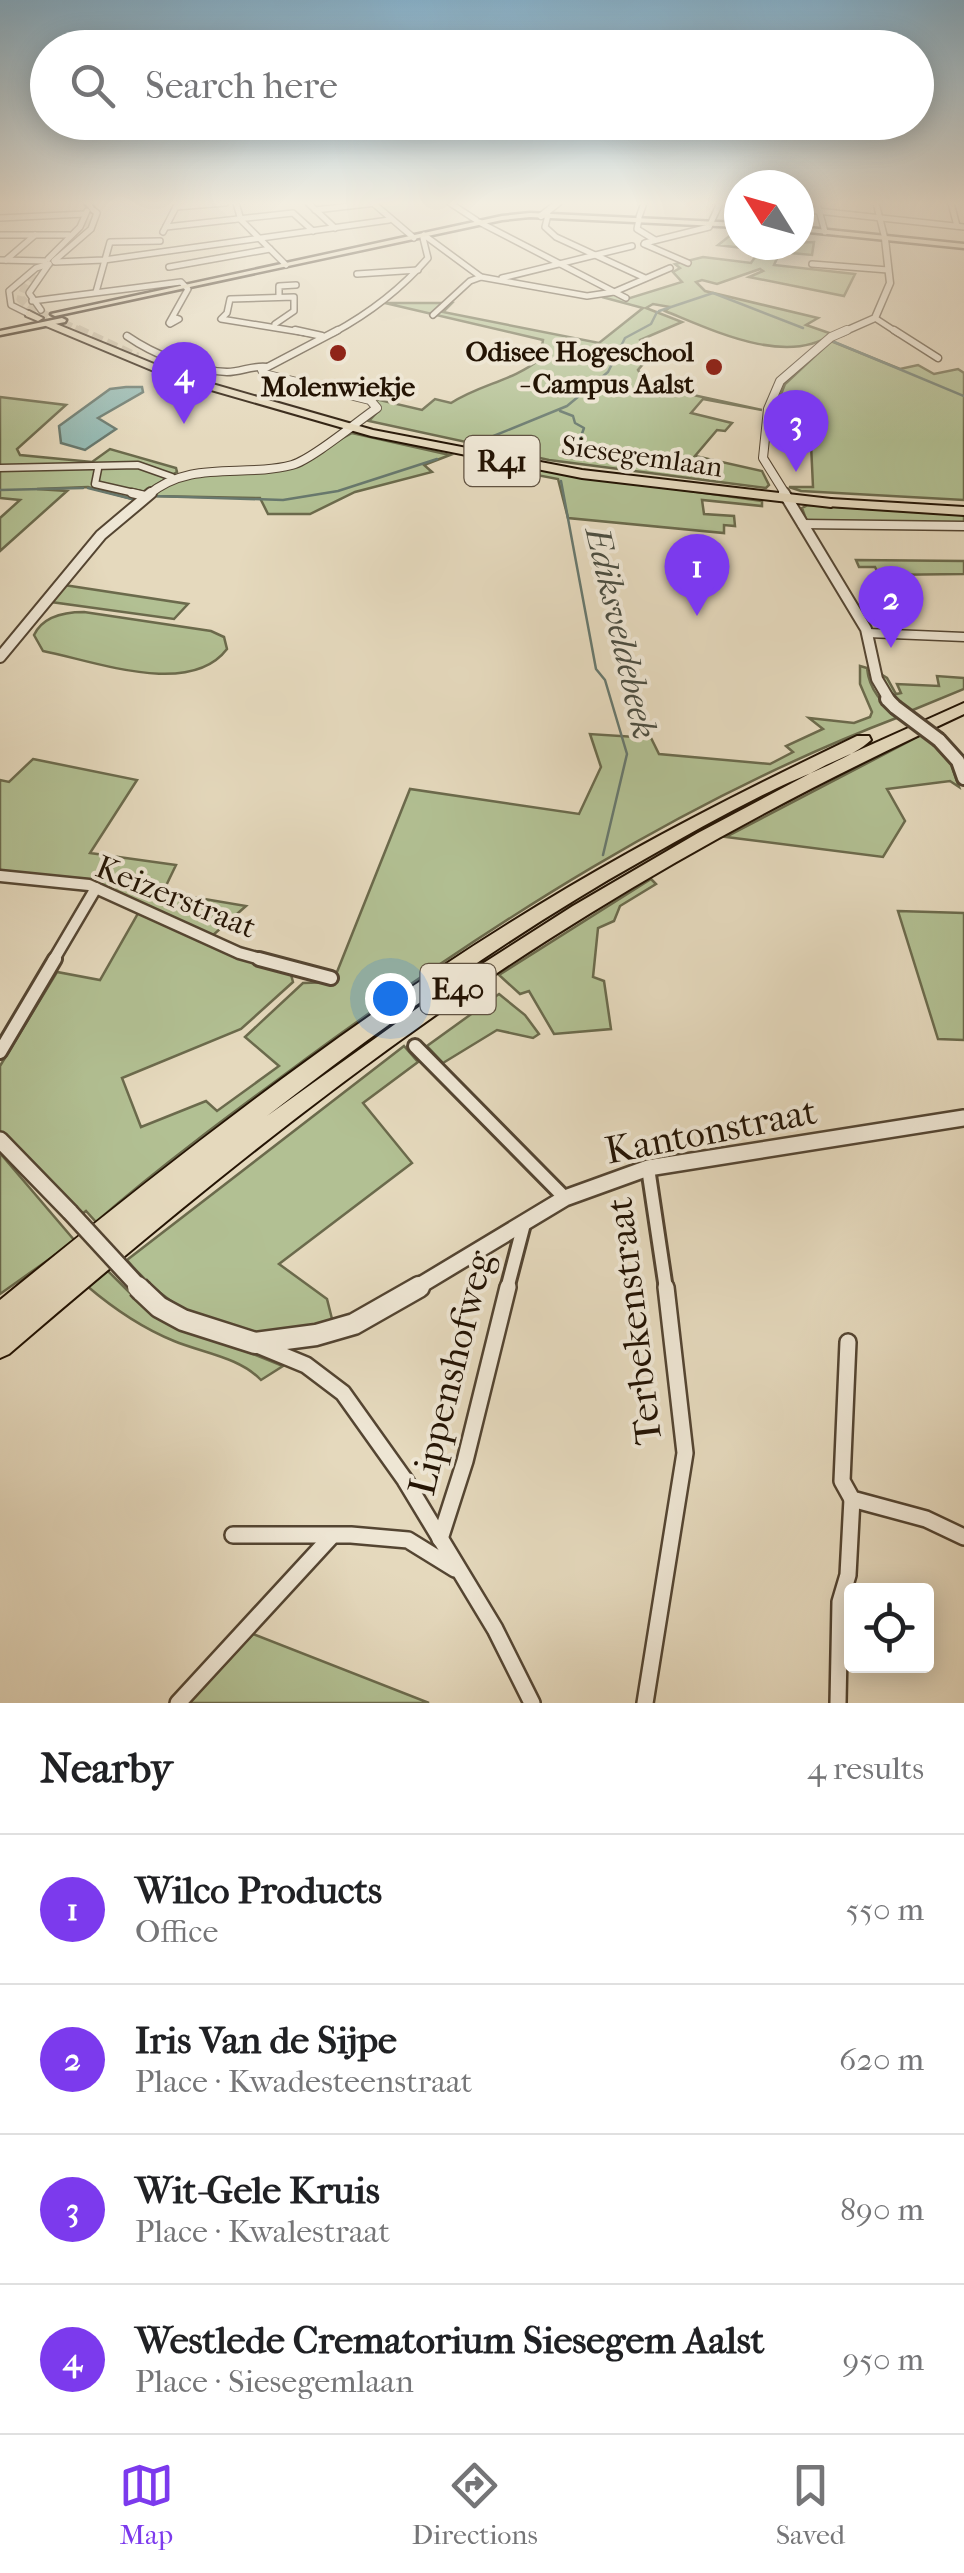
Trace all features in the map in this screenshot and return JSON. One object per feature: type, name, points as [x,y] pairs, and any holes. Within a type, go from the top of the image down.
[{"type":"highway","name":"Siesegemlaan","points":[[46,318],[146,366],[350,424],[555,464],[785,496],[964,508]]},
{"type":"highway","name":"Siesegemlaan","points":[[46,318],[157,363],[350,424]]},
{"type":"highway","name":"E40","points":[[0,1316],[208,1148],[332,1055],[524,925],[753,791],[964,696]]},
{"type":"highway","name":"E40","points":[[0,1345],[221,1163],[346,1068],[536,936],[649,865],[764,801],[964,708]]},
{"type":"main road","points":[[0,332],[82,308],[196,282]]},
{"type":"street","points":[[0,292],[19,282]]},
{"type":"street","points":[[33,282],[29,293],[32,301],[96,292],[178,286],[188,289],[174,316]]},
{"type":"street","points":[[96,292],[98,282]]},
{"type":"street","points":[[265,368],[379,305],[404,282]]},
{"type":"street","points":[[433,316],[468,282]]},
{"type":"street","points":[[510,282],[592,297],[635,282]]},
{"type":"street","points":[[596,282],[626,298]]},
{"type":"street","points":[[890,282],[875,318],[831,337],[774,390],[764,427],[763,458],[868,633],[875,683],[894,707],[939,740],[958,762],[964,778]]},
{"type":"street","points":[[278,297],[279,286],[296,285]]},
{"type":"street","points":[[8,297],[13,287]]},
{"type":"street","points":[[0,292],[11,305],[0,306]]},
{"type":"street","points":[[275,324],[294,310],[294,298],[230,299],[221,320],[275,324],[282,329],[322,336]]},
{"type":"street","name":"R41","points":[[32,301],[46,318]]},
{"type":"street","name":"R41","points":[[11,305],[46,318]]},
{"type":"street","points":[[128,336],[210,370],[233,372],[253,364],[265,368],[388,306],[379,305]]},
{"type":"street","points":[[875,318],[938,358]]},
{"type":"street","points":[[0,656],[101,535],[172,477],[286,464],[350,424],[367,406],[354,396],[264,374],[265,368]]},
{"type":"street","points":[[103,457],[95,484],[145,496]]},
{"type":"street","points":[[0,468],[138,465],[172,477]]},
{"type":"street","points":[[802,524],[964,526]]},
{"type":"street","points":[[868,633],[964,637]]},
{"type":"street","name":"Keizerstraat","points":[[0,876],[62,880],[96,888],[239,952],[331,978]]},
{"type":"street","points":[[0,1052],[96,888]]},
{"type":"street","points":[[415,1046],[565,1198]]},
{"type":"street","name":"Kantonstraat","points":[[255,1343],[316,1335],[354,1324],[565,1198],[648,1168],[964,1118]]},
{"type":"street","points":[[0,1140],[160,1308],[306,1365],[343,1393],[405,1480],[495,1630],[532,1703]]},
{"type":"street","name":"Terbekenstraat","points":[[645,1703],[685,1453],[679,1378],[648,1168]]},
{"type":"street","name":"Lippenshofweg","points":[[440,1539],[458,1490],[494,1330],[524,1223]]},
{"type":"street","points":[[306,1365],[305,1348],[316,1335]]},
{"type":"street","points":[[838,1703],[840,1602],[848,1575],[852,1499],[842,1481],[848,1342]]},
{"type":"street","points":[[852,1499],[926,1520],[964,1537]]},
{"type":"street","points":[[233,1535],[408,1540],[460,1572]]},
{"type":"street","points":[[178,1703],[330,1538]]},
{"type":"green space","points":[[680,282],[696,282],[705,291],[818,318],[806,325],[832,334],[793,347],[771,346],[725,335],[665,311],[670,307],[653,304],[646,308],[682,322],[640,340],[644,363],[638,370],[647,385],[762,410],[703,399],[691,413],[732,423],[725,431],[717,430],[695,456],[762,471],[769,485],[766,488],[549,460],[369,421],[380,409],[371,398],[422,410],[435,399],[451,403],[530,366],[540,359],[543,340],[385,303],[452,303],[443,312],[599,343],[643,308],[602,297],[616,294],[627,299]]},
{"type":"green space","points":[[776,282],[851,282],[844,296]]},
{"type":"green space","points":[[831,341],[900,369],[918,365],[934,374],[958,369],[964,373],[964,500],[801,491],[789,487],[813,487],[811,444],[787,432],[810,422],[773,414],[785,384]]},
{"type":"green space","points":[[0,397],[66,405],[17,449],[20,455],[92,462],[110,449],[176,468],[177,472],[132,499],[88,487],[37,489],[67,491],[0,551],[0,518],[20,500],[0,498]]},
{"type":"green space","points":[[352,433],[450,455],[424,465],[432,472],[355,492],[310,514],[268,514],[260,498],[152,496],[174,478],[287,468]]},
{"type":"green space","points":[[498,464],[762,501],[762,506],[702,500],[704,514],[734,516],[735,526],[724,525],[724,533],[568,518],[558,479],[495,467]]},
{"type":"green space","points":[[808,505],[964,515],[964,525],[807,522],[802,508]]},
{"type":"green space","points":[[856,560],[964,561],[964,574],[879,575],[875,567],[859,567]]},
{"type":"green space","points":[[64,585],[188,604],[174,619],[51,602]]},
{"type":"green space","points":[[84,612],[211,631],[224,637],[227,649],[211,664],[166,674],[114,668],[43,651],[34,635],[43,623],[62,614]]},
{"type":"green space","points":[[860,666],[867,668],[877,696],[899,717],[820,749],[666,825],[519,913],[307,1058],[96,1222],[86,1211],[82,1214],[0,1134],[0,1066],[57,972],[100,980],[140,910],[244,960],[290,971],[293,982],[241,1029],[122,1078],[141,1127],[206,1101],[217,1111],[279,1066],[245,1037],[303,983],[333,982],[410,789],[579,814],[601,767],[590,734],[651,738],[659,754],[770,764],[793,752],[786,746],[823,729],[809,718],[854,723],[870,717],[872,712],[860,684]]},
{"type":"green space","points":[[879,673],[887,678],[896,694],[901,693],[897,684],[939,686],[937,676],[964,678],[964,689],[908,712],[891,698]]},
{"type":"green space","points":[[923,734],[949,758],[959,787],[950,781],[887,789],[905,821],[883,857],[726,837]]},
{"type":"green space","points":[[33,759],[137,780],[90,853],[176,865],[163,892],[246,906],[212,936],[93,881],[0,873],[0,780],[9,782]]},
{"type":"green space","points":[[651,879],[656,884],[620,906],[614,921],[598,928],[593,977],[604,981],[611,1029],[554,1034],[529,991],[520,994],[499,975]]},
{"type":"green space","points":[[898,911],[964,913],[964,1040],[938,1039]]},
{"type":"green space","points":[[499,994],[525,1015],[539,1034],[533,1038],[497,1030],[443,1063],[427,1046]]},
{"type":"green space","points":[[404,1046],[418,1062],[363,1103],[412,1163],[279,1264],[327,1299],[333,1323],[262,1332],[222,1327],[170,1300],[127,1260]]},
{"type":"green space","points":[[0,1153],[75,1241],[0,1294]]},
{"type":"green space","points":[[107,1270],[149,1312],[283,1366],[261,1380],[231,1361],[151,1330],[87,1286]]},
{"type":"green space","points":[[253,1634],[429,1703],[189,1703]]},
{"type":"water","points":[[142,387],[143,392],[98,418],[116,429],[85,450],[61,443],[59,426],[110,389]]},
{"type":"waterway","points":[[659,311],[713,293],[803,328]]},
{"type":"waterway","name":"Ediksveldebeek","points":[[491,437],[567,406],[608,372],[625,338],[651,324],[657,312]]},
{"type":"waterway","points":[[832,341],[964,396]]},
{"type":"waterway","name":"Ediksveldebeek","points":[[560,411],[573,416],[575,423],[584,428],[574,456]]},
{"type":"waterway","points":[[153,496],[283,500],[338,491],[437,459]]},
{"type":"waterway","name":"Ediksveldebeek","points":[[561,481],[596,669],[605,680],[627,754],[603,855]]},
{"type":"waterway","points":[[0,490],[83,488]]},
{"type":"waterway","points":[[88,488],[132,499]]},
{"type":"tunnel","points":[[28,282],[21,299],[32,309],[83,333]]},
{"type":"tunnel","points":[[77,330],[137,358]]},
{"type":"place","name":"Molenwiekje","points":[[338,353]]},
{"type":"place","name":"Odisee Hogeschool - Campus Aalst","points":[[714,367]]},
{"type":"place","name":"Westlede Crematorium Siesegem Aalst","points":[[184,424]]},
{"type":"place","name":"Wit-Gele Kruis","points":[[796,472]]},
{"type":"place","name":"Wilco Products","points":[[697,616]]},
{"type":"place","name":"Iris Van de Sijpe","points":[[891,648]]}]
